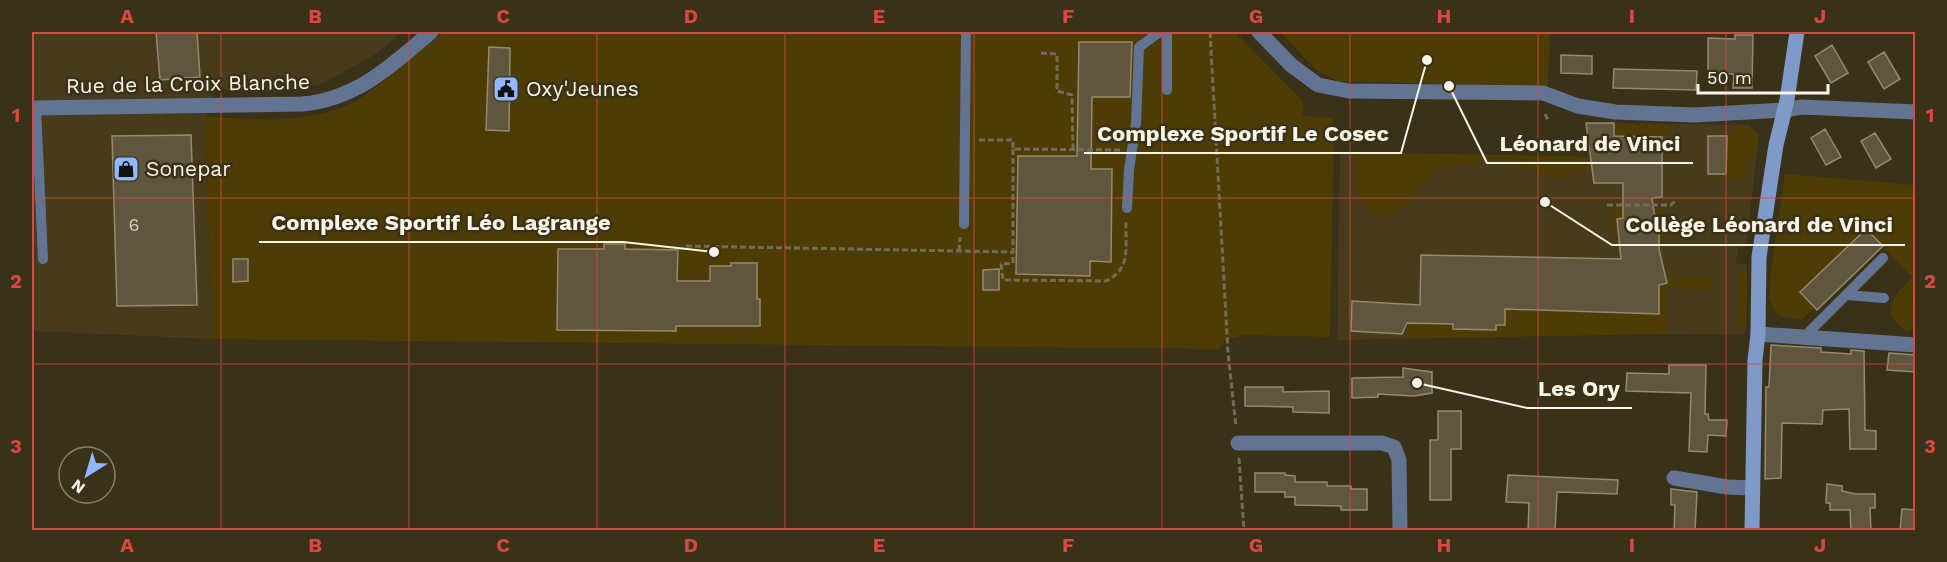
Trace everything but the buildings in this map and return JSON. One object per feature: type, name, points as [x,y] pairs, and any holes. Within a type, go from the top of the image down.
[{"type":"street","name":"Rue de la Croix Blanche","points":[[34,108],[324,102],[349,92],[375,77],[431,32]]},
{"type":"street","points":[[1259,32],[1291,65],[1318,85],[1349,92],[1543,93],[1578,106],[1615,112],[1694,115],[1803,107],[1916,112]]},
{"type":"street","points":[[1752,531],[1759,257],[1776,145],[1785,110],[1797,32]]},
{"type":"street","points":[[1758,334],[1914,344]]},
{"type":"street","points":[[1238,443],[1382,443],[1394,447],[1399,459],[1400,531]]},
{"type":"street","points":[[1674,478],[1728,487],[1752,488]]},
{"type":"lane","points":[[964,224],[966,32]]},
{"type":"lane","points":[[1127,208],[1129,170],[1136,123],[1139,47],[1160,32]]},
{"type":"lane","points":[[1167,32],[1167,90]]},
{"type":"lane","points":[[34,108],[43,259]]},
{"type":"lane","points":[[1804,337],[1883,258]]},
{"type":"lane","points":[[1846,295],[1884,298]]},
{"type":"path","points":[[1210,32],[1228,353]]},
{"type":"path","points":[[1041,53],[1057,54],[1057,90],[1072,95],[1073,149]]},
{"type":"path","points":[[1545,114],[1549,122]]},
{"type":"path","points":[[965,140],[1012,140],[1013,263],[1001,264],[1003,280],[1106,281],[1115,277],[1125,260],[1127,208]]},
{"type":"path","points":[[1013,149],[1132,150]]},
{"type":"path","points":[[1607,205],[1671,205],[1675,201]]},
{"type":"path","points":[[686,246],[1013,252]]},
{"type":"shaded area","points":[[32,32],[402,32],[373,56],[319,85],[273,92],[214,89],[204,125],[213,339],[32,331]]},
{"type":"shaded area","points":[[444,32],[1235,32],[1303,101],[1303,116],[1332,118],[1334,128],[1330,337],[1245,335],[1225,340],[1219,349],[213,339],[204,125],[206,116],[287,119],[307,117],[345,106],[363,97]]},
{"type":"shaded area","points":[[1280,32],[1550,32],[1548,87],[1338,81],[1316,70]]},
{"type":"shaded area","points":[[1613,123],[1749,125],[1759,136],[1746,247],[1738,248],[1736,263],[1746,264],[1746,328],[1744,335],[1667,334],[1337,340],[1340,152],[1591,157]]},
{"type":"shaded area","points":[[1668,124],[1668,153],[1662,153],[1661,137],[1623,136],[1613,144],[1614,125]]},
{"type":"shaded area","points":[[1749,125],[1759,136],[1756,155],[1749,155],[1746,180],[1718,179],[1728,132],[1734,132],[1734,126]]},
{"type":"shaded area","points":[[1356,152],[1591,157],[1592,166],[1565,179],[1557,179],[1496,159],[1486,159],[1469,165],[1451,165],[1439,169],[1393,215],[1383,217],[1371,212],[1360,200],[1356,184]]},
{"type":"shaded area","points":[[1785,174],[1915,185],[1916,294],[1911,298],[1915,303],[1914,327],[1907,332],[1898,324],[1891,311],[1894,298],[1912,277],[1866,229],[1800,292],[1815,308],[1801,320],[1783,317],[1775,312],[1769,299],[1771,271]]},
{"type":"shaded area","points":[[1611,209],[1667,209],[1666,242],[1659,244],[1659,226],[1656,225],[1654,212],[1617,219],[1620,234],[1612,233]]},
{"type":"shaded area","points":[[1737,273],[1747,273],[1746,328],[1737,327]]},
{"type":"shaded area","points":[[1670,275],[1711,276],[1711,289],[1670,288]]},
{"type":"shaded area","points":[[1665,284],[1667,334],[1406,338],[1408,320],[1413,326],[1414,317],[1420,323],[1453,324],[1453,329],[1496,330],[1496,325],[1505,325],[1505,309],[1624,314],[1625,301],[1629,301],[1630,314],[1658,314],[1659,285]]},
{"type":"place","name":"Complexe Sportif Le Cosec","points":[[1427,60]]},
{"type":"place","name":"Léonard de Vinci","points":[[1449,86]]},
{"type":"place","name":"Oxy'Jeunes","points":[[506,89]]},
{"type":"place","name":"Sonepar","points":[[126,169]]},
{"type":"place","name":"Collège Léonard de Vinci","points":[[1545,202]]},
{"type":"place","name":"Complexe Sportif Léo Lagrange","points":[[714,252]]},
{"type":"place","name":"Les Ory","points":[[1417,383]]}]
